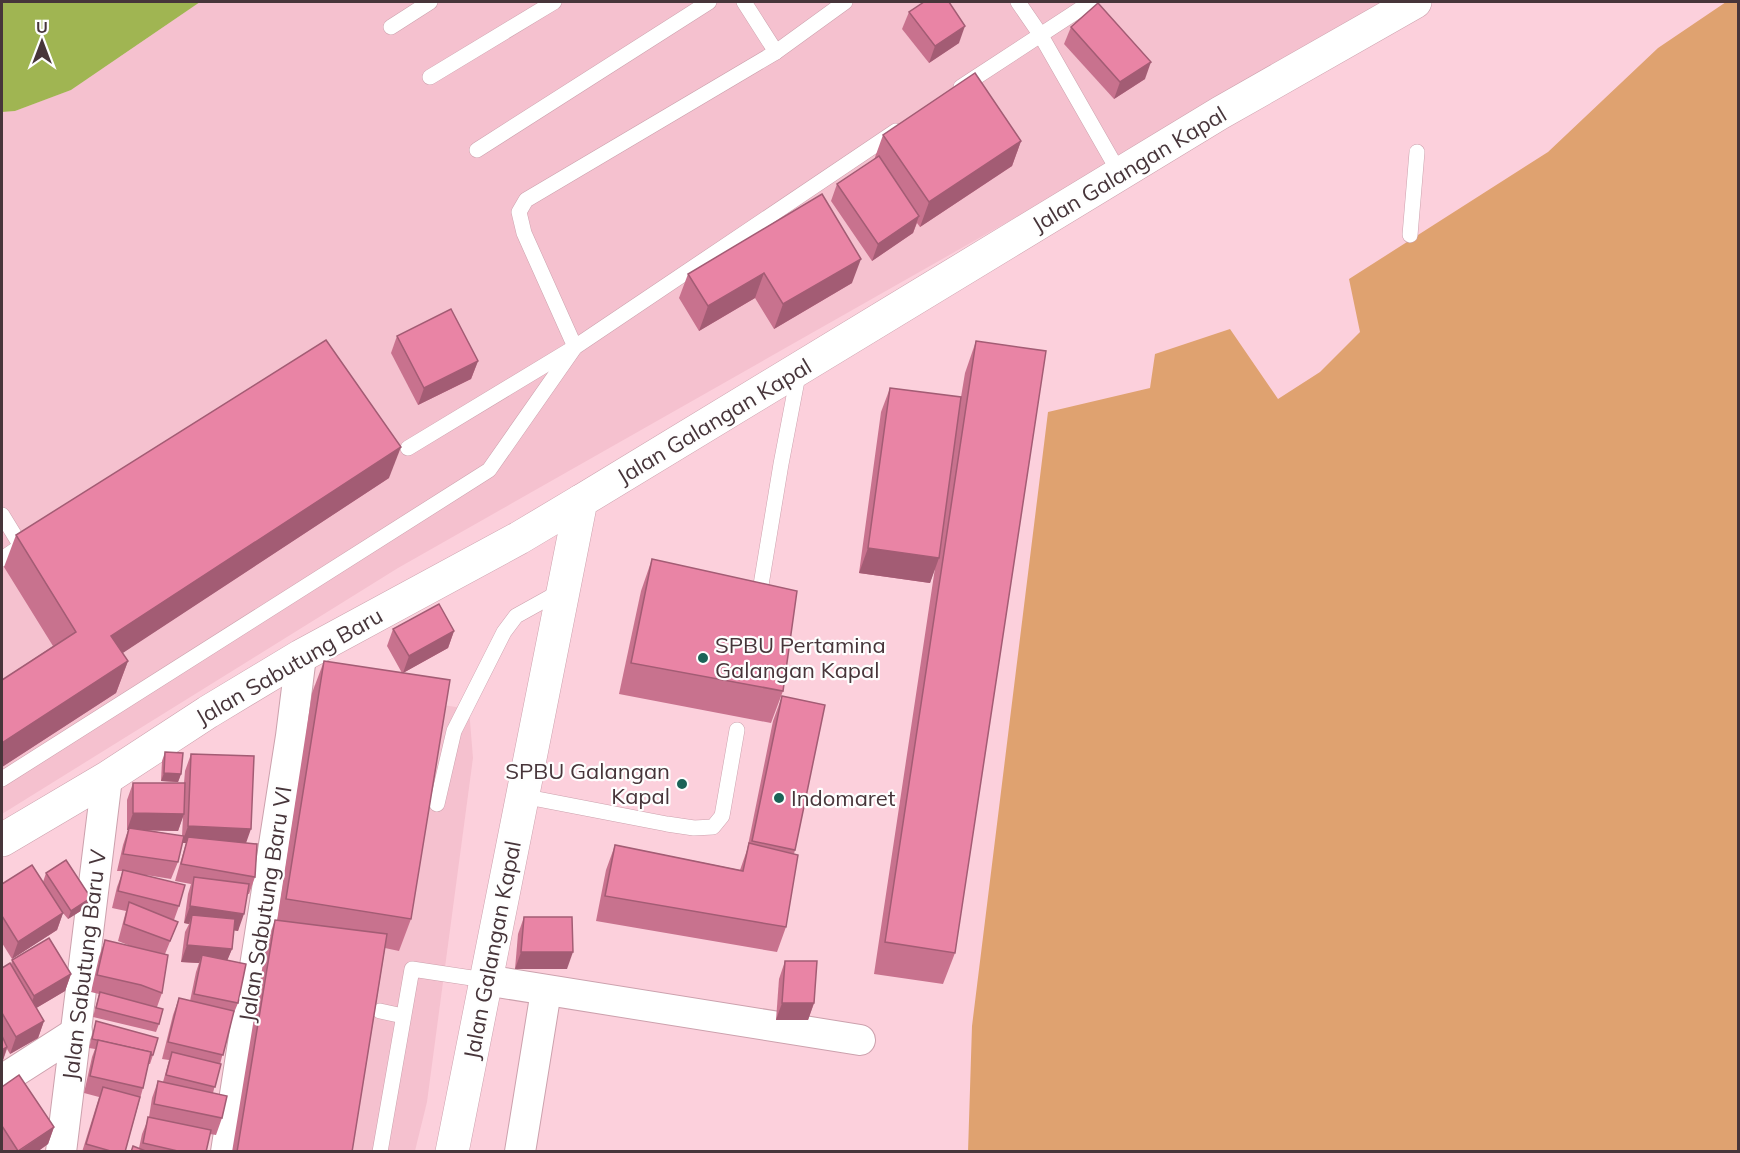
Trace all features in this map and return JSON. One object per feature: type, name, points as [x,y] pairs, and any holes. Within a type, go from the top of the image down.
[{"type":"main road","name":"Jalan Galangan Kapal","points":[[452,1152],[581,501],[1220,113],[1416,2]]},
{"type":"main road","name":"Jalan Sabutung Baru","points":[[2,840],[107,778],[208,712],[301,656],[581,501]]},
{"type":"street","name":"Jalan Sabutung Baru VI","points":[[226,1152],[301,656]]},
{"type":"street","name":"Jalan Sabutung Baru V","points":[[60,1152],[77,1032],[107,778]]},
{"type":"street","points":[[485,980],[860,1040]]},
{"type":"street","points":[[520,1152],[546,991]]},
{"type":"street","points":[[2,1080],[77,1032]]},
{"type":"lane","points":[[391,27],[430,2]]},
{"type":"lane","points":[[430,77],[554,2]]},
{"type":"lane","points":[[477,150],[709,2]]},
{"type":"lane","points":[[744,2],[776,52]]},
{"type":"lane","points":[[575,347],[524,234],[519,212],[526,200],[776,52],[845,2]]},
{"type":"lane","points":[[1018,2],[1040,34],[1120,174]]},
{"type":"lane","points":[[951,94],[1091,2]]},
{"type":"lane","points":[[408,448],[575,347],[911,120]]},
{"type":"lane","points":[[1410,235],[1417,152]]},
{"type":"lane","points":[[2,779],[489,470],[575,347]]},
{"type":"lane","points":[[759,597],[781,464],[800,369]]},
{"type":"lane","points":[[2,515],[21,546],[2,559]]},
{"type":"lane","points":[[437,804],[454,731],[504,632],[516,616],[564,590]]},
{"type":"lane","points":[[522,796],[694,828],[713,827],[722,816],[737,730]]},
{"type":"lane","points":[[380,1152],[412,969],[485,980]]},
{"type":"lane","points":[[380,1011],[403,1016]]},
{"type":"shaded area","points":[[2,2],[200,2],[71,90],[15,111],[2,112]]},
{"type":"shaded area","points":[[200,2],[1395,2],[398,568],[2,814],[2,112],[15,111],[71,90]]},
{"type":"shaded area","points":[[1726,2],[1738,2],[1738,1151],[968,1152],[972,1026],[1048,412],[1150,388],[1155,354],[1230,329],[1278,399],[1320,372],[1360,332],[1349,279],[1548,152],[1658,48]]},
{"type":"shaded area","points":[[306,684],[469,709],[473,758],[427,1102],[415,1151],[229,1152]]},
{"type":"building","points":[[924,2],[949,2],[965,26],[935,46],[909,12]]},
{"type":"building","points":[[1098,3],[1151,62],[1120,82],[1071,27]]},
{"type":"building","points":[[975,73],[1021,141],[929,202],[883,135]]},
{"type":"building","points":[[879,156],[919,216],[878,244],[837,184]]},
{"type":"building","points":[[822,194],[861,259],[783,304],[764,273],[708,306],[688,274]]},
{"type":"building","points":[[451,309],[478,361],[424,388],[397,336]]},
{"type":"building","points":[[326,340],[401,447],[111,636],[128,661],[2,743],[2,680],[76,632],[16,535]]},
{"type":"building","points":[[976,341],[1046,351],[955,953],[885,942]]},
{"type":"building","points":[[890,388],[961,397],[939,558],[868,548]]},
{"type":"building","name":"SPBU Pertamina Galangan Kapal","points":[[652,559],[797,591],[783,691],[631,663]]},
{"type":"building","points":[[439,604],[454,631],[409,656],[393,629]]},
{"type":"building","points":[[324,661],[450,680],[411,919],[286,899]]},
{"type":"building","name":"Indomaret","points":[[782,696],[825,705],[795,850],[752,841]]},
{"type":"building","points":[[165,752],[183,753],[181,774],[164,773]]},
{"type":"building","points":[[191,754],[254,756],[251,829],[188,826]]},
{"type":"building","points":[[133,783],[185,783],[184,814],[133,813]]},
{"type":"building","points":[[129,828],[184,836],[178,862],[123,854]]},
{"type":"building","points":[[188,837],[257,844],[255,877],[181,864]]},
{"type":"building","points":[[749,843],[798,855],[786,927],[605,896],[615,845],[743,871]]},
{"type":"building","points":[[66,860],[91,898],[71,911],[46,873]]},
{"type":"building","points":[[32,865],[63,913],[18,942],[2,916],[2,884]]},
{"type":"building","points":[[123,870],[185,885],[179,906],[118,891]]},
{"type":"building","points":[[194,877],[249,884],[244,914],[190,906]]},
{"type":"building","points":[[129,902],[178,922],[170,941],[124,924]]},
{"type":"building","points":[[192,915],[235,919],[232,949],[187,945]]},
{"type":"building","points":[[524,917],[572,917],[573,952],[521,952]]},
{"type":"building","points":[[275,920],[387,934],[352,1152],[237,1152]]},
{"type":"building","points":[[49,938],[71,974],[34,996],[12,960]]},
{"type":"building","points":[[105,940],[168,955],[162,993],[141,985],[97,975]]},
{"type":"building","points":[[202,955],[246,964],[238,1003],[194,994]]},
{"type":"building","points":[[785,961],[817,961],[814,1003],[782,1003]]},
{"type":"building","points":[[10,963],[44,1021],[16,1037],[2,1013],[2,968]]},
{"type":"building","points":[[100,992],[163,1009],[159,1024],[96,1008]]},
{"type":"building","points":[[179,998],[234,1011],[223,1055],[168,1042]]},
{"type":"building","points":[[96,1021],[158,1038],[153,1055],[151,1052],[92,1039]]},
{"type":"building","points":[[2,1036],[7,1047],[2,1050]]},
{"type":"building","points":[[98,1040],[151,1052],[143,1088],[90,1076]]},
{"type":"building","points":[[172,1052],[221,1064],[215,1087],[166,1075]]},
{"type":"building","points":[[19,1075],[54,1127],[18,1151],[2,1126],[2,1087]]},
{"type":"building","points":[[158,1081],[227,1096],[222,1118],[154,1104]]},
{"type":"building","points":[[103,1087],[140,1097],[125,1152],[114,1152],[86,1144]]},
{"type":"building","points":[[148,1117],[211,1130],[206,1152],[182,1152],[143,1143]]},
{"type":"building","points":[[133,1146],[148,1152],[131,1152]]},
{"type":"place","name":"SPBU Pertamina Galangan Kapal","points":[[703,658]]},
{"type":"place","name":"SPBU Galangan Kapal","points":[[682,784]]},
{"type":"place","name":"Indomaret","points":[[779,798]]}]
